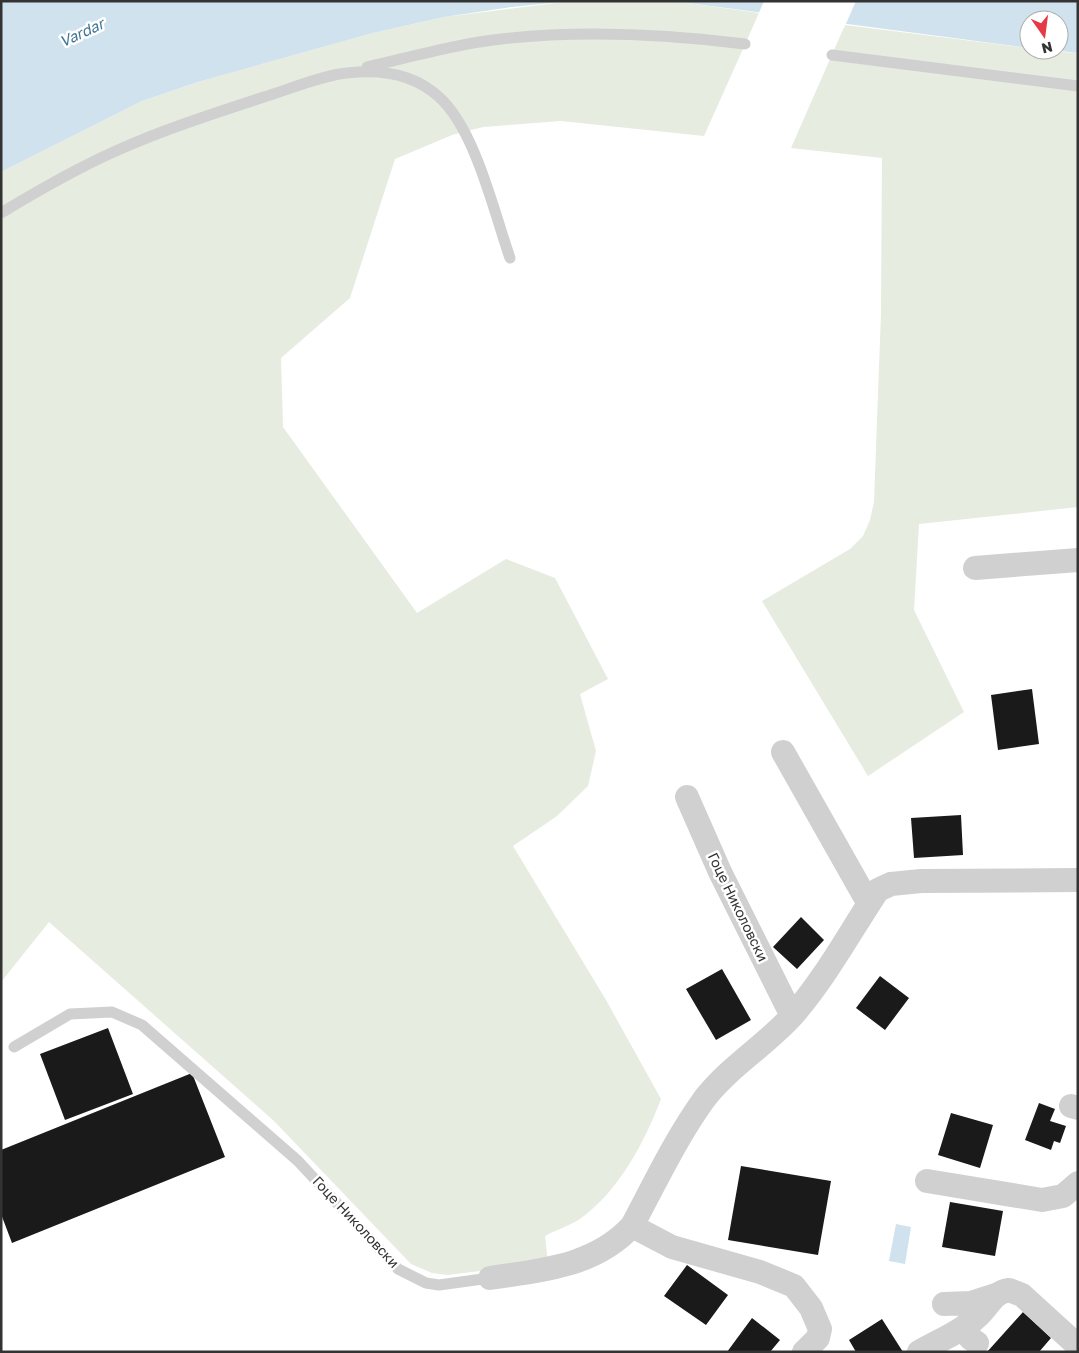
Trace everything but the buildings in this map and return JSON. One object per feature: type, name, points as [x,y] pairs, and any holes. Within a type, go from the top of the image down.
[{"type":"street","points":[[976,568],[1078,560]]},
{"type":"street","points":[[783,752],[869,904]]},
{"type":"street","name":"Гоце Николовски","points":[[687,796],[720,872],[792,1016]]},
{"type":"street","name":"Гоце Николовски","points":[[490,1278],[550,1269],[590,1257],[612,1244],[632,1226],[676,1143],[706,1097],[731,1070],[792,1016],[812,992],[878,890],[897,883],[956,880],[1078,880]]},
{"type":"street","points":[[927,1181],[1042,1200],[1063,1196],[1078,1183]]},
{"type":"street","points":[[632,1226],[672,1247],[760,1272],[794,1286],[811,1308],[820,1329],[814,1343],[804,1352]]},
{"type":"street","points":[[944,1304],[971,1303],[1009,1290],[1022,1295],[1078,1346]]},
{"type":"street","points":[[919,1352],[971,1335],[977,1317],[998,1294]]},
{"type":"lane","points":[[1,213],[78,169],[118,150],[219,112],[345,72],[465,45],[542,35],[650,36],[745,44]]},
{"type":"lane","points":[[832,55],[1078,86]]},
{"type":"lane","points":[[345,72],[380,72],[400,75],[415,80],[440,98],[463,129],[510,258]]},
{"type":"lane","name":"Гоце Николовски","points":[[14,1047],[70,1014],[112,1012],[142,1025],[298,1161],[398,1268],[426,1283],[439,1285],[490,1278]]},
{"type":"shaded area","points":[[571,1],[673,1],[759,13],[704,136],[561,121],[483,127],[452,135],[395,159],[350,298],[281,358],[283,427],[417,613],[506,559],[555,578],[608,679],[580,694],[596,751],[588,786],[557,816],[513,846],[606,1000],[661,1099],[647,1132],[629,1165],[607,1195],[580,1219],[545,1236],[548,1263],[447,1275],[432,1273],[411,1264],[274,1121],[49,922],[1,982],[1,172],[142,101],[198,82],[373,33],[444,17]]},
{"type":"shaded area","points":[[845,25],[1019,47],[1019,60],[1069,60],[1069,52],[1078,53],[1078,507],[919,524],[914,610],[964,712],[868,776],[762,601],[850,549],[863,536],[870,520],[874,502],[881,314],[882,158],[791,148]]},
{"type":"water","name":"Vardar","points":[[1,1],[571,1],[444,17],[373,33],[198,82],[142,101],[1,172]]},
{"type":"water","points":[[673,1],[1078,1],[1078,53],[1069,52],[1069,10],[1019,10],[1019,47]]},
{"type":"water","points":[[896,1224],[911,1227],[905,1264],[889,1261]]},
{"type":"pier","points":[[764,1],[856,1],[844,28],[758,15]]}]
